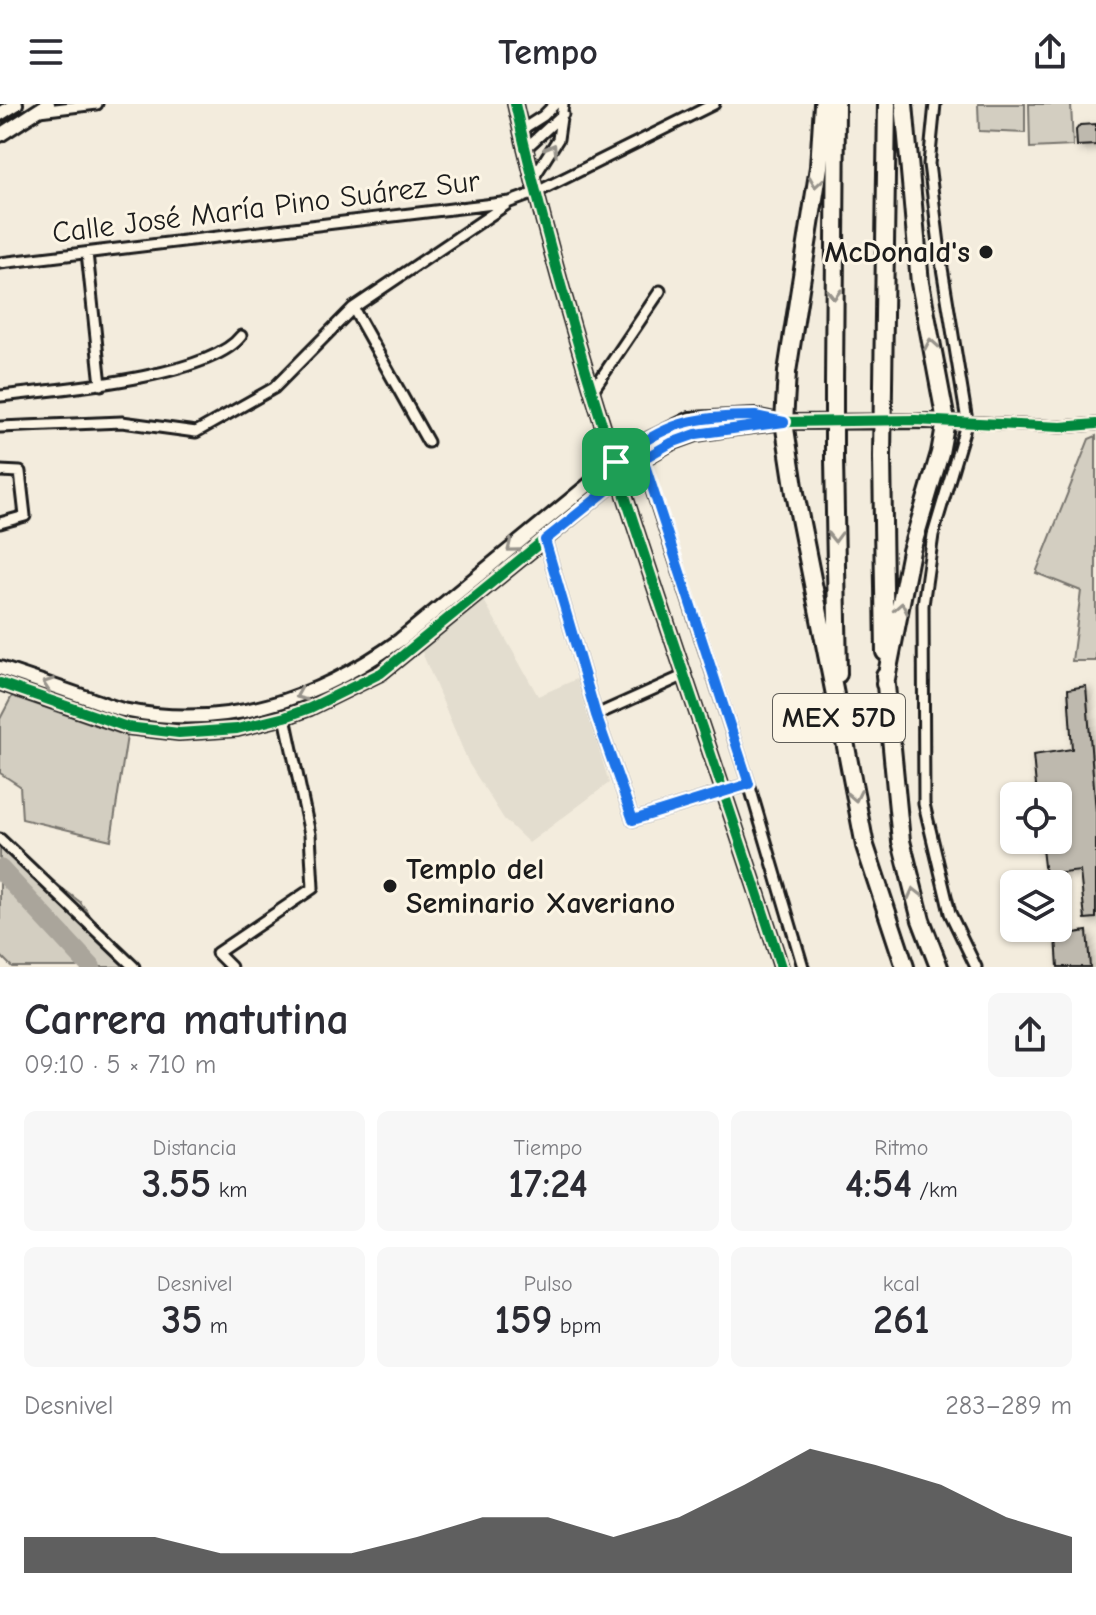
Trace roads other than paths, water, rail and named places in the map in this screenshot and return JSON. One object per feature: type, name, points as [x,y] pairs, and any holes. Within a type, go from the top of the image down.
[{"type":"highway","points":[[823,104],[819,167],[787,372],[784,422],[839,715]]},
{"type":"highway","name":"MEX 57D","points":[[836,104],[834,459],[839,715],[865,846],[905,967]]},
{"type":"highway","name":"MEX 57D","points":[[887,104],[882,457],[885,684],[901,841],[921,920],[939,967]]},
{"type":"highway","points":[[885,684],[911,551],[940,453],[946,421],[920,283],[904,104]]},
{"type":"street","points":[[0,114],[16,104]]},
{"type":"street","points":[[0,135],[43,108],[97,104]]},
{"type":"street","points":[[515,104],[575,338],[683,676],[726,792],[781,967]]},
{"type":"street","points":[[521,130],[543,116],[554,104]]},
{"type":"street","name":"Calle José María Pino Suárez Sur","points":[[0,263],[510,202],[534,187],[712,104]]},
{"type":"street","points":[[935,104],[929,164],[967,421],[933,535],[923,605],[924,804],[950,913],[976,967]]},
{"type":"street","points":[[525,149],[563,109]]},
{"type":"street","points":[[534,187],[558,139],[563,109]]},
{"type":"street","points":[[0,427],[122,422],[196,432],[274,388],[353,308],[510,202]]},
{"type":"street","points":[[87,253],[101,385]]},
{"type":"street","points":[[593,390],[660,291]]},
{"type":"street","points":[[353,308],[428,442]]},
{"type":"street","points":[[0,396],[101,385],[198,362],[233,346],[241,336]]},
{"type":"street","points":[[0,668],[122,710],[195,717],[232,715],[280,704],[370,662],[637,445],[663,430],[704,417],[755,416],[784,422]]},
{"type":"street","points":[[0,683],[127,727],[179,733],[237,729],[310,708],[381,673],[643,459],[671,443],[696,434],[784,422],[967,421],[1061,427],[1096,424]]},
{"type":"street","points":[[637,445],[749,784],[803,967]]},
{"type":"street","points":[[0,471],[20,472],[25,516],[0,523]]},
{"type":"street","points":[[545,540],[596,715],[633,820],[749,784]]},
{"type":"street","points":[[596,715],[683,676]]},
{"type":"street","points":[[231,967],[217,953],[313,888],[310,834],[285,717]]},
{"type":"street","points":[[0,839],[134,967]]},
{"type":"waterway","points":[[0,869],[91,967]]},
{"type":"place","name":"McDonald's","points":[[986,252]]},
{"type":"place","name":"Templo del Seminario Xaveriano","points":[[390,886]]}]
